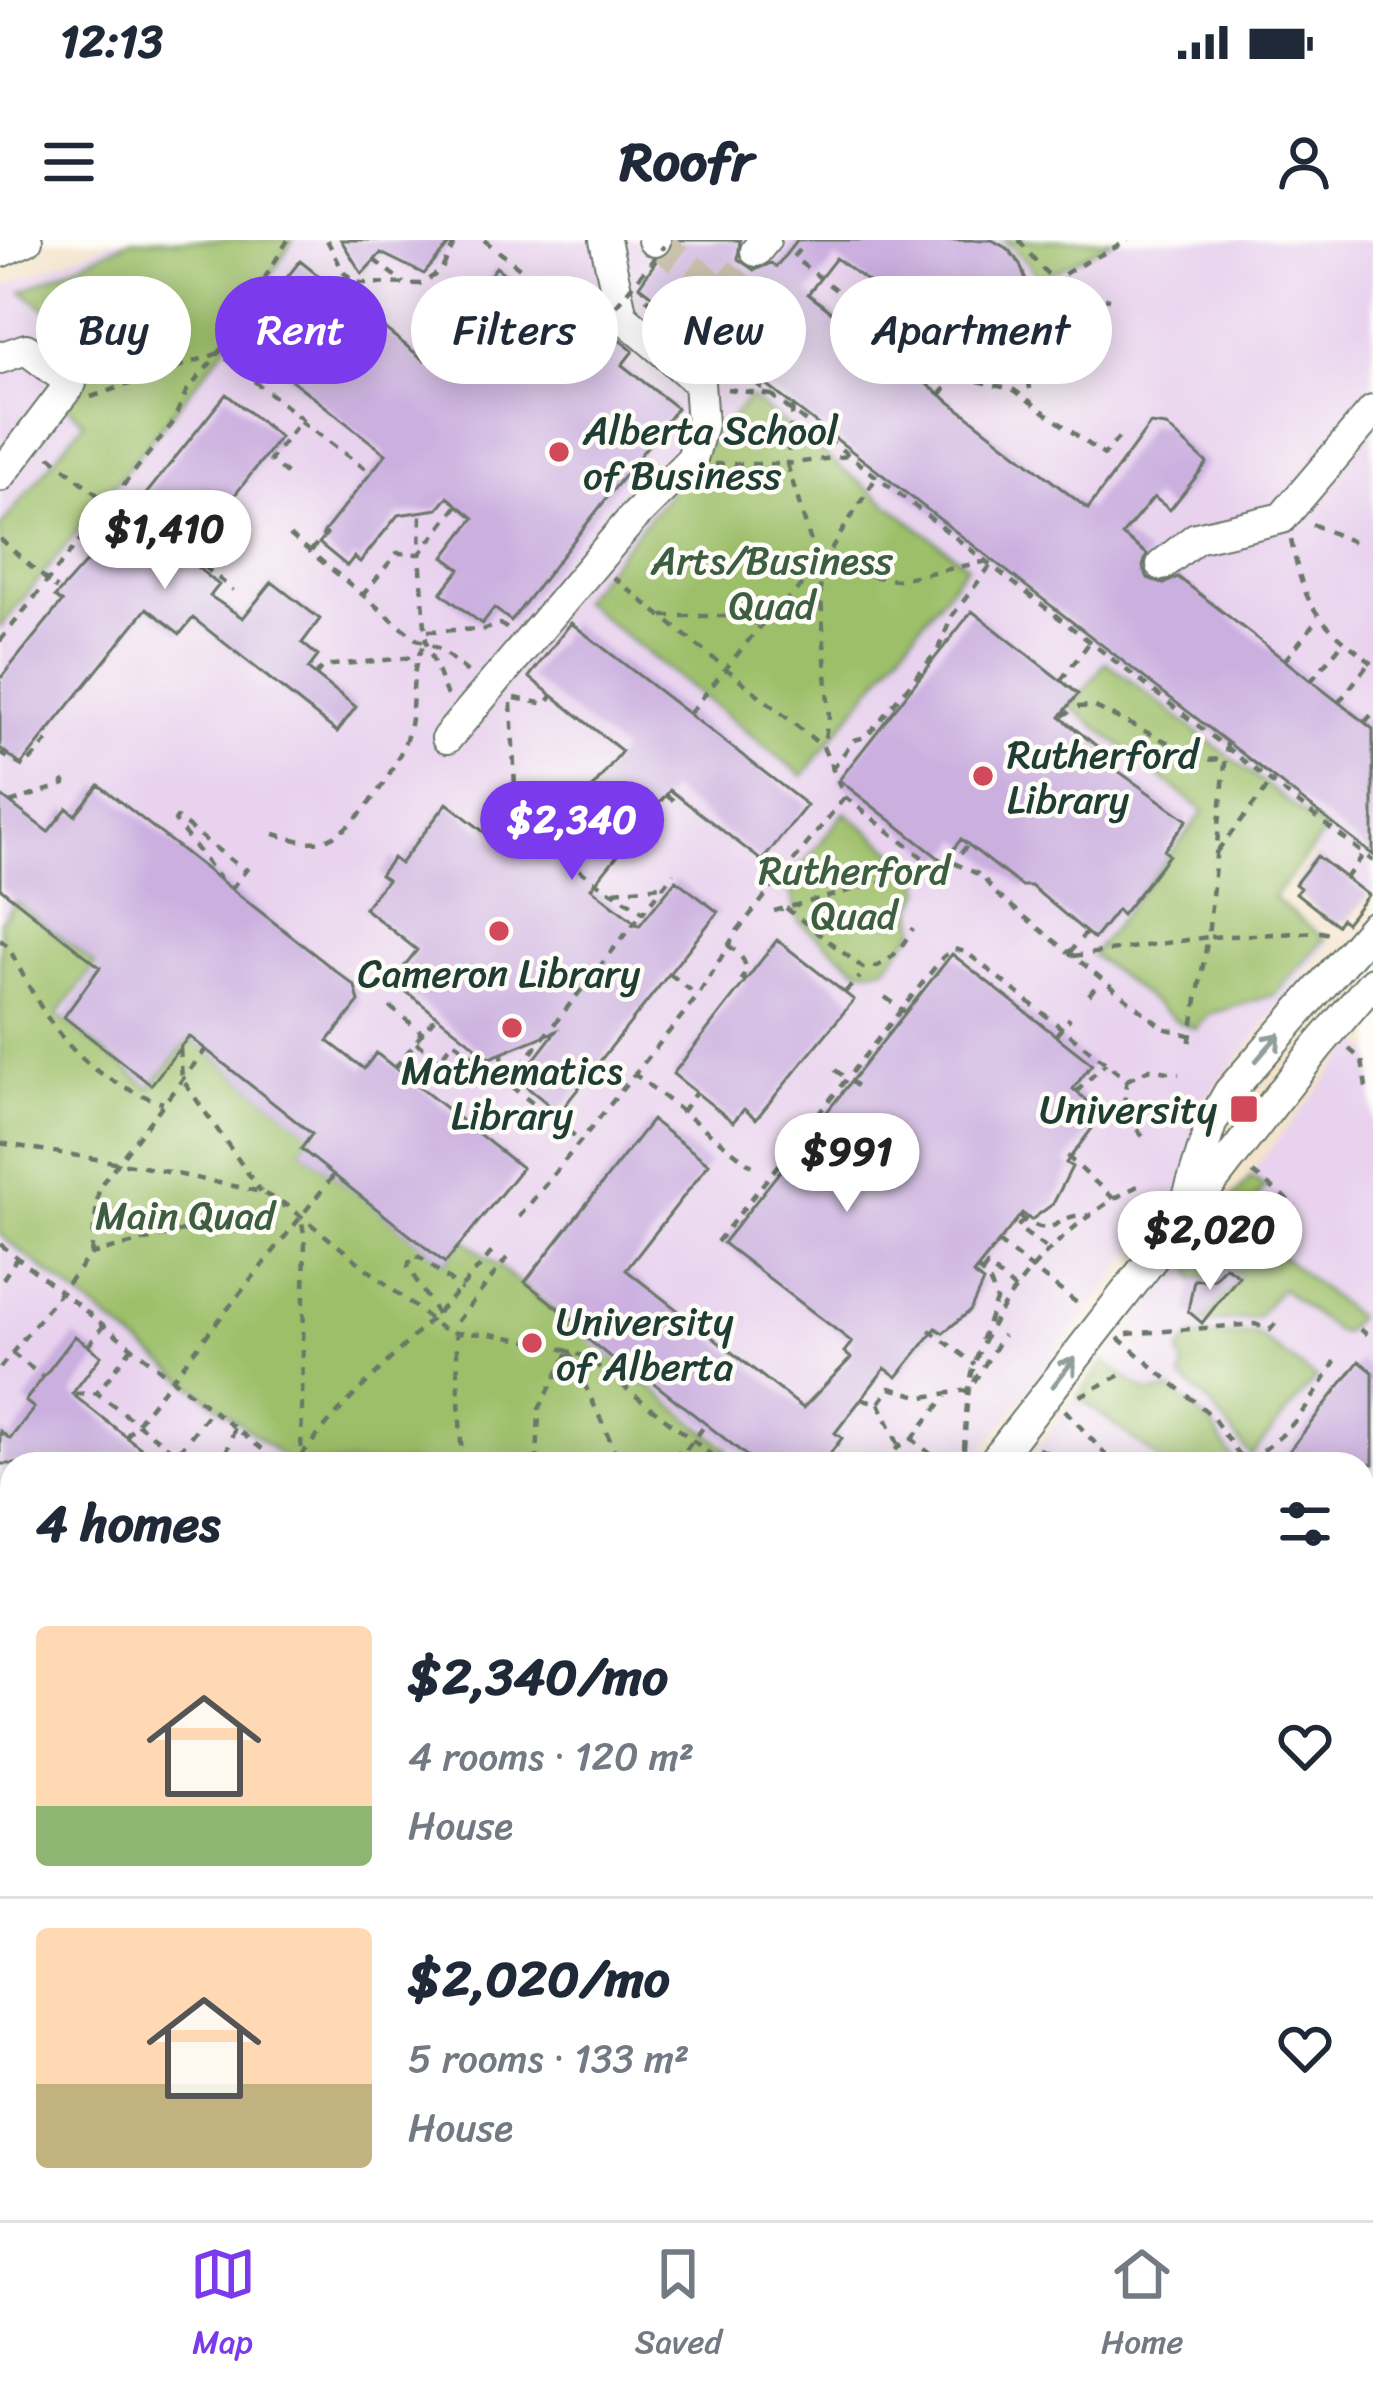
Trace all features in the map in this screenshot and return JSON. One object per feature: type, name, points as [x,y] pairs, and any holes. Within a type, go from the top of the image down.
[{"type":"street","points":[[0,252],[27,240]]},
{"type":"street","points":[[605,240],[622,316],[642,333]]},
{"type":"street","points":[[0,358],[26,349],[71,383],[0,476]]},
{"type":"street","points":[[452,731],[595,562],[692,459],[702,424],[698,384]]},
{"type":"street","points":[[1162,565],[1196,538],[1257,527],[1287,514],[1373,411]]},
{"type":"street","points":[[1180,1223],[1218,1108],[1370,930]]},
{"type":"street","points":[[1001,1452],[1373,982]]},
{"type":"path","points":[[265,276],[287,240]]},
{"type":"path","points":[[326,240],[344,273],[360,283],[421,284],[435,278],[447,263],[456,240]]},
{"type":"path","points":[[484,240],[529,276]]},
{"type":"path","points":[[1018,240],[1046,276]]},
{"type":"path","points":[[1064,276],[1128,240]]},
{"type":"path","points":[[642,294],[630,285],[656,246]]},
{"type":"path","points":[[618,298],[656,246]]},
{"type":"path","points":[[799,250],[793,257],[830,285]]},
{"type":"path","points":[[374,260],[404,283]]},
{"type":"path","points":[[77,402],[215,354]]},
{"type":"path","points":[[0,641],[172,424],[186,392],[215,358]]},
{"type":"path","points":[[258,384],[371,472]]},
{"type":"path","points":[[704,384],[775,395]]},
{"type":"path","points":[[761,384],[1373,861]]},
{"type":"path","points":[[940,395],[949,384]]},
{"type":"path","points":[[996,384],[1033,401],[1104,455],[1120,436]]},
{"type":"path","points":[[1028,384],[1033,401]]},
{"type":"path","points":[[793,410],[787,464],[819,568],[829,717],[823,747]]},
{"type":"path","points":[[291,478],[270,460],[302,419]]},
{"type":"path","points":[[692,459],[708,464],[787,464],[852,455]]},
{"type":"path","points":[[50,456],[118,512]]},
{"type":"path","points":[[690,712],[761,625],[819,568],[878,475]]},
{"type":"path","points":[[420,554],[458,505]]},
{"type":"path","points":[[274,834],[317,842],[340,833],[400,756],[411,721],[416,657],[428,632],[421,512]]},
{"type":"path","points":[[1287,514],[1360,545]]},
{"type":"path","points":[[1287,514],[1301,589],[1318,619],[1372,663],[1339,702]]},
{"type":"path","points":[[311,551],[325,533]]},
{"type":"path","points":[[290,535],[416,639],[479,682]]},
{"type":"path","points":[[0,539],[57,589]]},
{"type":"path","points":[[362,596],[397,553],[420,554]]},
{"type":"path","points":[[191,562],[194,558],[233,590]]},
{"type":"path","points":[[595,562],[823,747],[844,797],[936,868]]},
{"type":"path","points":[[819,568],[895,580],[988,563]]},
{"type":"path","points":[[832,769],[854,740],[866,737],[938,650],[952,616],[988,563]]},
{"type":"path","points":[[663,616],[735,616],[761,625]]},
{"type":"path","points":[[1285,660],[1318,619]]},
{"type":"path","points":[[428,632],[500,624],[510,630]]},
{"type":"path","points":[[1061,680],[1093,638]]},
{"type":"path","points":[[1312,681],[1344,641]]},
{"type":"path","points":[[426,642],[452,731]]},
{"type":"path","points":[[316,675],[323,666],[416,657]]},
{"type":"path","points":[[515,788],[510,698],[546,704],[553,695]]},
{"type":"path","points":[[1062,716],[1078,707],[1093,706],[1204,760],[1226,759]]},
{"type":"path","points":[[1365,722],[1373,712]]},
{"type":"path","points":[[0,753],[24,767],[51,737],[47,733]]},
{"type":"path","points":[[1189,1045],[1208,938],[1227,746]]},
{"type":"path","points":[[10,803],[64,784],[61,778]]},
{"type":"path","points":[[1217,851],[1272,781]]},
{"type":"path","points":[[666,795],[674,801]]},
{"type":"path","points":[[519,1217],[698,996],[728,944],[844,797]]},
{"type":"path","points":[[221,881],[177,818],[247,868],[231,889]]},
{"type":"path","points":[[543,836],[581,865],[578,869],[599,886],[644,912]]},
{"type":"path","points":[[774,911],[954,863],[968,844]]},
{"type":"path","points":[[1346,878],[1366,850]]},
{"type":"path","points":[[954,863],[982,876],[994,893],[1163,1028],[1189,1036]]},
{"type":"path","points":[[935,881],[936,868]]},
{"type":"path","points":[[505,1081],[674,873]]},
{"type":"path","points":[[614,891],[663,886]]},
{"type":"path","points":[[787,908],[863,968],[883,965],[913,928]]},
{"type":"path","points":[[1071,954],[1208,938],[1370,930]]},
{"type":"path","points":[[1071,954],[1086,933]]},
{"type":"path","points":[[0,940],[8,946],[41,1013],[67,1045],[127,1089],[163,1103]]},
{"type":"path","points":[[728,944],[744,959],[745,980]]},
{"type":"path","points":[[717,1242],[949,952],[959,950],[1127,1080]]},
{"type":"path","points":[[670,974],[698,996]]},
{"type":"path","points":[[844,992],[860,977]]},
{"type":"path","points":[[1089,995],[1102,979]]},
{"type":"path","points":[[885,997],[903,1011]]},
{"type":"path","points":[[390,1007],[422,1032],[415,1040],[439,1060],[453,1041],[580,1140]]},
{"type":"path","points":[[395,1068],[436,1016]]},
{"type":"path","points":[[1056,1035],[1070,1018]]},
{"type":"path","points":[[1346,1047],[1362,1060],[1366,1088],[1373,1094]]},
{"type":"path","points":[[180,1048],[182,1079],[260,1192]]},
{"type":"path","points":[[1,1364],[91,1254],[99,1187],[206,1049]]},
{"type":"path","points":[[502,1053],[505,1081]]},
{"type":"path","points":[[1076,1092],[1106,1063]]},
{"type":"path","points":[[1148,1142],[1126,1114],[1127,1080],[1150,1069],[1179,1074]]},
{"type":"path","points":[[835,1070],[857,1087]]},
{"type":"path","points":[[633,1073],[752,1166]]},
{"type":"path","points":[[682,1112],[696,1092]]},
{"type":"path","points":[[791,1125],[813,1142]]},
{"type":"path","points":[[0,1143],[260,1192],[287,1205],[431,1319],[456,1333],[490,1334],[569,1350],[592,1362],[708,1452]]},
{"type":"path","points":[[1067,1156],[1114,1199]]},
{"type":"path","points":[[1249,1169],[1296,1206]]},
{"type":"path","points":[[126,1437],[334,1175]]},
{"type":"path","points":[[978,1355],[998,1315],[1051,1252],[1091,1216],[1140,1185]]},
{"type":"path","points":[[91,1254],[287,1205]]},
{"type":"path","points":[[1051,1252],[1017,1227],[1021,1218],[1051,1229],[1069,1215],[1091,1216]]},
{"type":"path","points":[[301,1216],[305,1240],[301,1452]]},
{"type":"path","points":[[998,1242],[1078,1304]]},
{"type":"path","points":[[0,1244],[266,1452]]},
{"type":"path","points":[[304,1452],[326,1424],[462,1290],[494,1249]]},
{"type":"path","points":[[437,1314],[408,1268],[411,1256],[420,1257],[462,1290]]},
{"type":"path","points":[[2,1279],[17,1258]]},
{"type":"path","points":[[461,1452],[457,1322],[507,1258]]},
{"type":"path","points":[[964,1449],[969,1390],[983,1329],[998,1298],[980,1271],[987,1266],[1017,1291]]},
{"type":"path","points":[[1239,1452],[1210,1414],[1114,1334],[1256,1324],[1270,1330],[1280,1318]]},
{"type":"path","points":[[88,1346],[104,1325]]},
{"type":"path","points":[[1360,1329],[1373,1339]]},
{"type":"path","points":[[928,1330],[975,1364]]},
{"type":"path","points":[[879,1403],[890,1388],[922,1396],[969,1390],[1003,1335]]},
{"type":"path","points":[[97,1393],[132,1347]]},
{"type":"path","points":[[569,1350],[616,1452]]},
{"type":"path","points":[[537,1452],[539,1409],[569,1350]]},
{"type":"path","points":[[592,1362],[602,1350]]},
{"type":"path","points":[[12,1353],[44,1377]]},
{"type":"path","points":[[1262,1452],[1287,1430],[1323,1384],[1335,1360]]},
{"type":"path","points":[[1079,1396],[1121,1375]]},
{"type":"path","points":[[75,1394],[97,1393],[175,1452]]},
{"type":"path","points":[[895,1452],[912,1439],[946,1395]]},
{"type":"path","points":[[862,1399],[879,1403]]},
{"type":"path","points":[[879,1403],[899,1447]]},
{"type":"path","points":[[1060,1405],[1103,1452]]},
{"type":"path","points":[[179,1452],[212,1409]]},
{"type":"path","points":[[684,1452],[706,1424]]},
{"type":"path","points":[[227,1452],[235,1427]]},
{"type":"path","points":[[912,1439],[928,1452]]},
{"type":"path","points":[[1028,1446],[1047,1452]]},
{"type":"shaded area","name":"University of Alberta","points":[[115,240],[1373,240],[1373,897],[1311,850],[1274,897],[1330,943],[1206,1098],[1188,1182],[980,1452],[0,1452],[0,288]]},
{"type":"shaded area","points":[[1358,1041],[1373,1052],[1373,1452],[1034,1452],[1193,1244]]},
{"type":"green space","points":[[131,240],[293,240],[271,276],[215,276],[215,360],[0,628],[0,527],[84,422],[57,397],[66,384],[191,384],[191,276],[54,276]]},
{"type":"green space","points":[[1004,240],[1113,240],[1046,276],[1036,276]]},
{"type":"green space","points":[[36,284],[36,302],[22,291]]},
{"type":"green space","name":"Arts/Business Quad","points":[[749,397],[967,565],[803,776],[580,600]]},
{"type":"green space","points":[[1106,662],[1326,831],[1273,898],[1325,939],[1274,995],[1210,1014],[1196,1029],[1178,1022],[1092,955],[1204,811],[1071,707]]},
{"type":"green space","name":"Rutherford Quad","points":[[845,812],[915,868],[923,889],[914,907],[916,929],[886,967],[857,968],[799,922],[788,883]]},
{"type":"green space","name":"Main Quad","points":[[15,902],[96,965],[57,1015],[150,1088],[191,1038],[312,1133],[301,1149],[445,1263],[464,1239],[728,1449],[277,1452],[0,1235],[0,922]]},
{"type":"green space","points":[[1251,1177],[1265,1187],[1250,1207],[1263,1219],[1253,1233],[1357,1317],[1344,1333],[1281,1288],[1257,1318],[1202,1323],[1239,1276],[1225,1266],[1212,1283],[1201,1277],[1194,1280],[1194,1253],[1209,1225]]},
{"type":"green space","points":[[1256,1334],[1316,1378],[1254,1452],[1248,1452],[1206,1399],[1181,1378],[1184,1366],[1179,1352],[1191,1337]]},
{"type":"green space","points":[[1104,1362],[1148,1393],[1172,1390],[1212,1425],[1229,1452],[1150,1452],[1078,1397]]},
{"type":"building","points":[[341,240],[453,240],[424,274],[381,253],[362,274]]},
{"type":"building","points":[[674,240],[740,240],[738,259],[754,270],[771,263],[776,267],[797,240],[992,240],[1008,249],[1024,276],[860,276],[836,258],[808,294],[830,311],[830,384],[927,384],[1088,509],[1150,424],[1166,426],[1207,463],[1170,510],[1154,497],[1122,535],[1147,554],[1143,567],[1148,578],[1164,584],[1178,577],[1373,729],[1373,855],[765,384],[806,384],[806,276],[646,276],[657,260],[672,251]]},
{"type":"building","name":"Alberta School of Business","points":[[300,261],[319,276],[288,276]]},
{"type":"building","name":"Alberta School of Business","points":[[387,330],[411,350],[411,384],[618,384],[618,339],[633,351],[622,365],[677,408],[511,621],[494,608],[482,624],[441,593],[460,569],[444,557],[474,518],[448,497],[438,509],[398,515],[360,562],[354,557],[347,566],[319,543],[386,454],[297,384],[387,384]]},
{"type":"building","points":[[226,394],[280,437],[186,558],[219,585],[210,596],[243,618],[272,582],[320,619],[302,643],[318,656],[308,669],[356,707],[337,732],[193,618],[180,634],[147,608],[21,765],[0,748],[0,679],[62,602],[55,597],[104,542],[101,540],[125,509],[131,513]]},
{"type":"building","name":"Rutherford Library","points":[[972,611],[1078,694],[1060,717],[1117,762],[1118,771],[1187,820],[1164,850],[1169,855],[1122,915],[1117,910],[1094,939],[1031,886],[1021,886],[961,839],[944,862],[839,780]]},
{"type":"building","points":[[571,623],[807,805],[762,861],[670,790],[591,888],[639,926],[676,880],[718,912],[559,1113],[518,1080],[556,1031],[490,1058],[403,989],[416,974],[405,965],[417,950],[364,908],[387,880],[380,875],[393,858],[400,864],[447,803],[498,843],[512,826],[543,850],[622,751],[529,677]]},
{"type":"building","points":[[99,785],[355,986],[359,1002],[328,1041],[364,1069],[376,1053],[522,1168],[445,1263],[301,1149],[312,1134],[189,1036],[151,1085],[64,1017],[100,967],[0,888],[0,795],[48,832],[67,808],[75,815]]},
{"type":"building","points":[[1317,856],[1368,895],[1346,923],[1341,919],[1337,925],[1296,893],[1300,888],[1295,884]]},
{"type":"building","points":[[777,940],[854,1000],[756,1119],[744,1109],[733,1122],[673,1074]]},
{"type":"building","points":[[952,954],[1092,1064],[1073,1089],[1103,1114],[1066,1163],[1072,1167],[1053,1204],[1031,1220],[1022,1213],[973,1274],[983,1282],[970,1311],[943,1333],[936,1328],[897,1377],[885,1368],[835,1433],[842,1438],[831,1452],[742,1452],[618,1355],[614,1360],[577,1331],[581,1326],[525,1282],[652,1120],[709,1164],[626,1270],[803,1408],[851,1358],[844,1352],[852,1342],[723,1243]]},
{"type":"building","points":[[1225,1266],[1239,1276],[1202,1323],[1188,1311],[1194,1280],[1214,1279]]},
{"type":"building","points":[[75,1336],[101,1356],[72,1394],[146,1452],[0,1452],[0,1431],[10,1439],[34,1408],[25,1401]]},
{"type":"building","points":[[1359,1361],[1373,1372],[1373,1452],[1288,1452]]},
{"type":"tunnel","points":[[655,241],[701,276]]},
{"type":"tunnel","points":[[737,276],[756,251]]},
{"type":"place","name":"Alberta School of Business","points":[[559,452]]},
{"type":"place","name":"Rutherford Library","points":[[983,776]]},
{"type":"place","name":"Cameron Library","points":[[499,931]]},
{"type":"place","name":"Mathematics Library","points":[[512,1028]]},
{"type":"place","name":"University","points":[[1244,1109]]},
{"type":"place","name":"University of Alberta","points":[[532,1343]]}]
